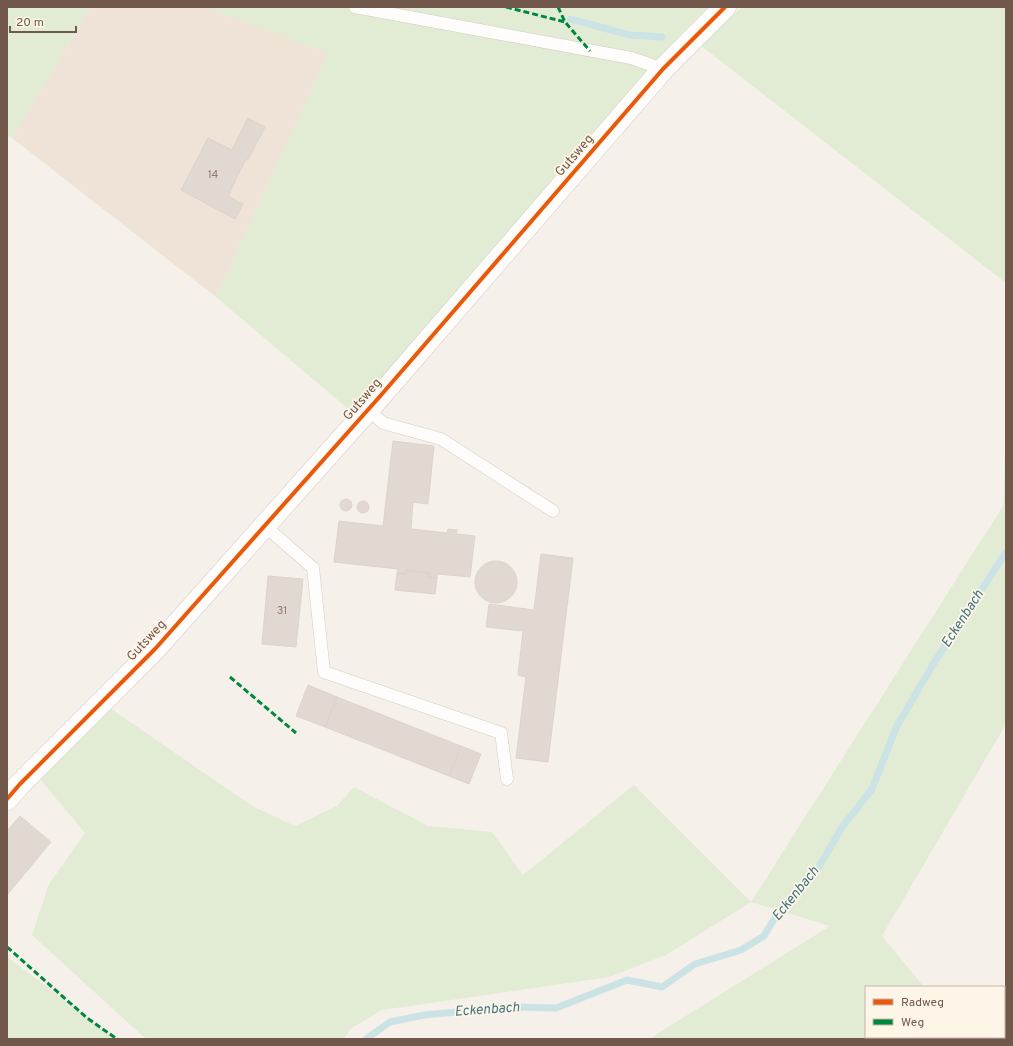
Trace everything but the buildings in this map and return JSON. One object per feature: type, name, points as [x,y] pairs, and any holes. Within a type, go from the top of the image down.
[{"type":"street","name":"Gutsweg","points":[[7,799],[20,784],[155,648],[368,410],[663,69],[725,7]]},
{"type":"lane","points":[[355,7],[631,58],[663,69]]},
{"type":"lane","points":[[368,410],[383,422],[441,440],[553,511]]},
{"type":"lane","points":[[265,526],[313,568],[324,672],[501,733],[507,779]]},
{"type":"shaded area","points":[[91,7],[204,7],[329,53],[216,297],[12,138]]},
{"type":"green space","points":[[7,7],[91,7],[12,138],[7,135]]},
{"type":"green space","points":[[204,7],[708,7],[679,36],[352,412],[216,297],[328,53]]},
{"type":"green space","points":[[742,7],[1006,7],[1006,283],[700,45]]},
{"type":"green space","points":[[1006,451],[1006,724],[882,936],[923,986],[865,986],[865,1038],[966,1039],[649,1039],[830,926],[751,902],[1003,506]]},
{"type":"green space","points":[[111,709],[254,807],[295,826],[337,806],[354,787],[428,826],[492,832],[523,875],[634,785],[751,902],[666,955],[609,977],[382,1010],[350,1029],[344,1039],[146,1039],[32,935],[49,884],[85,833],[40,779]]},
{"type":"green space","points":[[7,957],[117,1039],[7,1039]]},
{"type":"waterway","points":[[570,19],[630,35],[662,37]]},
{"type":"waterway","name":"Eckenbach","points":[[366,1039],[390,1022],[424,1015],[514,1007],[556,1008],[627,980],[662,987],[695,964],[741,950],[764,936],[780,909],[815,873],[843,826],[872,789],[896,728],[932,666],[1006,552]]},
{"type":"marked path","points":[[506,7],[565,22]]},
{"type":"marked path","points":[[558,7],[565,22],[590,51]]},
{"type":"marked path","points":[[230,677],[296,733]]},
{"type":"marked path","points":[[7,947],[87,1018],[117,1039]]},
{"type":"cycle path","points":[[7,799],[20,784],[155,649],[382,394],[663,69],[725,7]]}]
